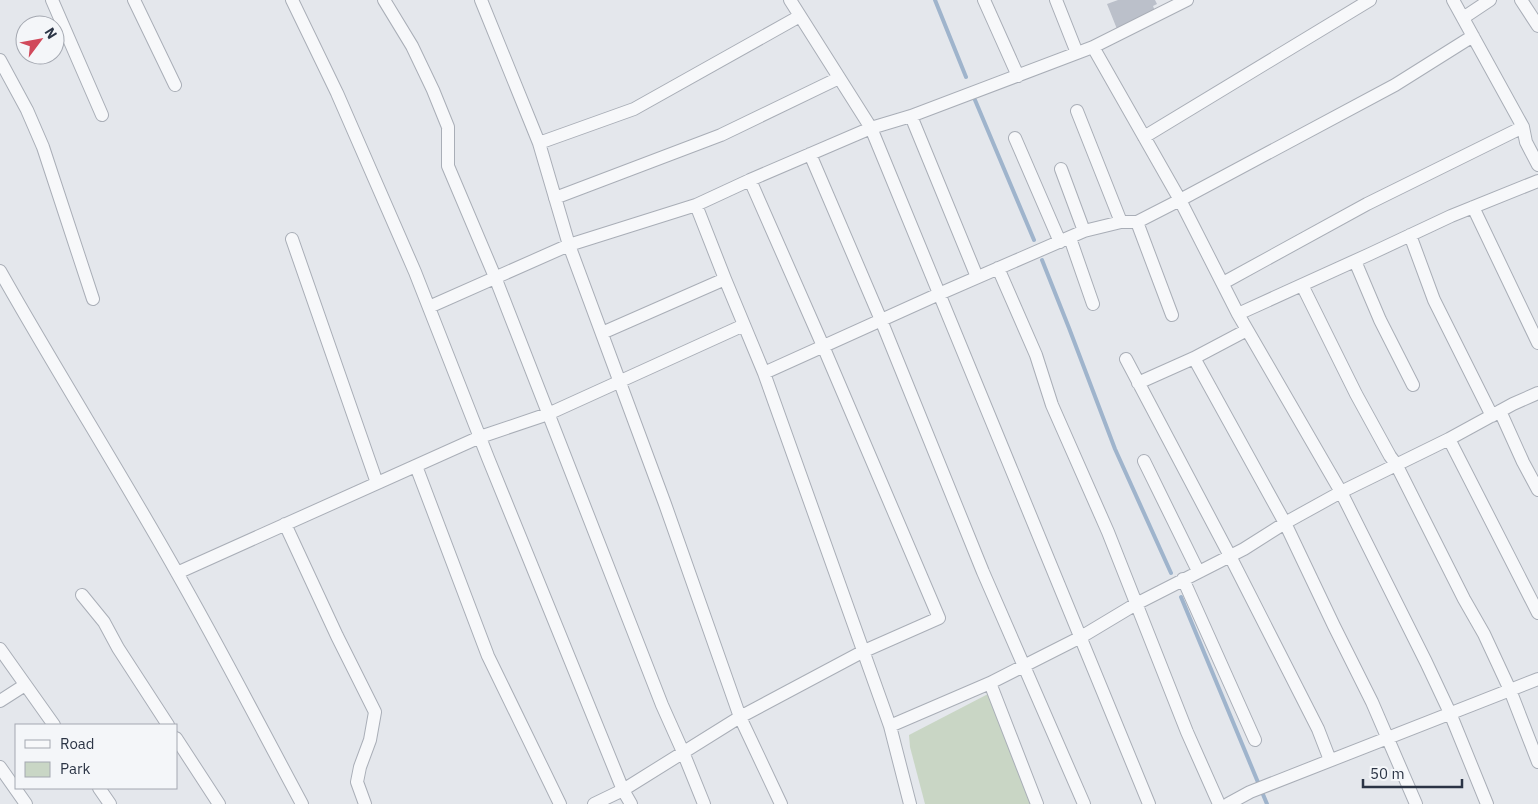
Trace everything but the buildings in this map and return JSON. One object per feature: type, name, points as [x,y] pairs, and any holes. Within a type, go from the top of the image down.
[{"type":"street","points":[[52,0],[102,115]]},
{"type":"street","points":[[134,0],[175,85]]},
{"type":"street","points":[[292,0],[337,93],[429,307],[623,790],[631,804]]},
{"type":"street","points":[[384,0],[412,46],[448,127],[448,166],[495,277],[662,705],[684,752],[704,804]]},
{"type":"street","points":[[482,0],[539,143],[569,245],[665,504],[740,716],[781,804]]},
{"type":"street","points":[[790,0],[871,128],[1150,804]]},
{"type":"street","points":[[984,0],[1018,76]]},
{"type":"street","points":[[1056,0],[1077,53]]},
{"type":"street","points":[[429,307],[569,245],[696,205],[871,128],[911,116],[1093,47],[1163,5],[1186,0]]},
{"type":"street","points":[[1144,137],[1370,0]]},
{"type":"street","points":[[1453,0],[1523,127],[1526,142],[1538,165]]},
{"type":"street","points":[[1463,18],[1490,0]]},
{"type":"street","points":[[1521,0],[1538,26]]},
{"type":"street","points":[[539,143],[634,109],[800,16]]},
{"type":"street","points":[[764,373],[1084,231],[1121,222],[1137,222],[1396,85],[1473,36]]},
{"type":"street","points":[[1093,47],[1180,200],[1238,314],[1341,492],[1450,713],[1487,804]]},
{"type":"street","points":[[0,60],[27,110],[43,147],[93,299]]},
{"type":"street","points":[[555,198],[721,136],[839,78]]},
{"type":"street","points":[[1077,111],[1121,222]]},
{"type":"street","points":[[911,116],[977,278]]},
{"type":"street","points":[[1223,283],[1367,204],[1523,127]]},
{"type":"street","points":[[1015,138],[1094,304]]},
{"type":"street","points":[[810,154],[881,320],[983,572],[1084,804]]},
{"type":"street","points":[[1061,169],[1084,231]]},
{"type":"street","points":[[594,804],[623,790],[740,716],[862,652],[939,618],[824,346],[750,180]]},
{"type":"street","points":[[1238,314],[1473,207],[1538,182]]},
{"type":"street","points":[[696,205],[764,373],[890,726],[910,804]]},
{"type":"street","points":[[1473,207],[1538,343]]},
{"type":"street","points":[[1137,222],[1172,315]]},
{"type":"street","points":[[1410,235],[1434,300],[1538,490]]},
{"type":"street","points":[[292,239],[377,483]]},
{"type":"street","points":[[1355,261],[1380,320],[1413,385]]},
{"type":"street","points":[[998,268],[1036,355],[1052,405],[1108,532],[1187,732],[1219,804]]},
{"type":"street","points":[[0,271],[177,572],[302,804]]},
{"type":"street","points":[[602,333],[725,279]]},
{"type":"street","points":[[1302,285],[1356,394],[1396,464],[1464,599],[1484,634],[1510,690],[1538,762]]},
{"type":"street","points":[[177,572],[480,437],[548,414],[744,325]]},
{"type":"street","points":[[1138,383],[1194,358],[1248,330]]},
{"type":"street","points":[[1194,358],[1285,523],[1372,702],[1416,804]]},
{"type":"street","points":[[1126,359],[1230,556],[1318,729],[1330,760]]},
{"type":"street","points":[[890,726],[990,683],[1081,637],[1136,604],[1230,556],[1341,492],[1449,440],[1538,393]]},
{"type":"street","points":[[1449,440],[1538,613]]},
{"type":"street","points":[[1144,461],[1198,571]]},
{"type":"street","points":[[416,466],[488,656],[560,804]]},
{"type":"street","points":[[285,524],[375,712],[370,740],[360,766],[357,782],[365,804]]},
{"type":"street","points":[[1183,579],[1255,740]]},
{"type":"street","points":[[82,595],[104,622],[118,648],[167,724]]},
{"type":"street","points":[[0,649],[53,724]]},
{"type":"street","points":[[1228,804],[1273,782],[1538,678]]},
{"type":"street","points":[[990,683],[1037,804]]},
{"type":"street","points":[[0,701],[25,685]]},
{"type":"street","points":[[178,741],[219,804]]},
{"type":"street","points":[[0,767],[15,788]]},
{"type":"street","points":[[15,789],[26,804]]},
{"type":"street","points":[[100,789],[110,804]]},
{"type":"green space","points":[[988,694],[1032,804],[925,804],[910,747],[909,735]]},
{"type":"waterway","points":[[935,0],[966,77]]},
{"type":"waterway","points":[[975,100],[1034,240]]},
{"type":"waterway","points":[[1042,260],[1115,449],[1171,573]]},
{"type":"waterway","points":[[1181,597],[1267,804]]}]
